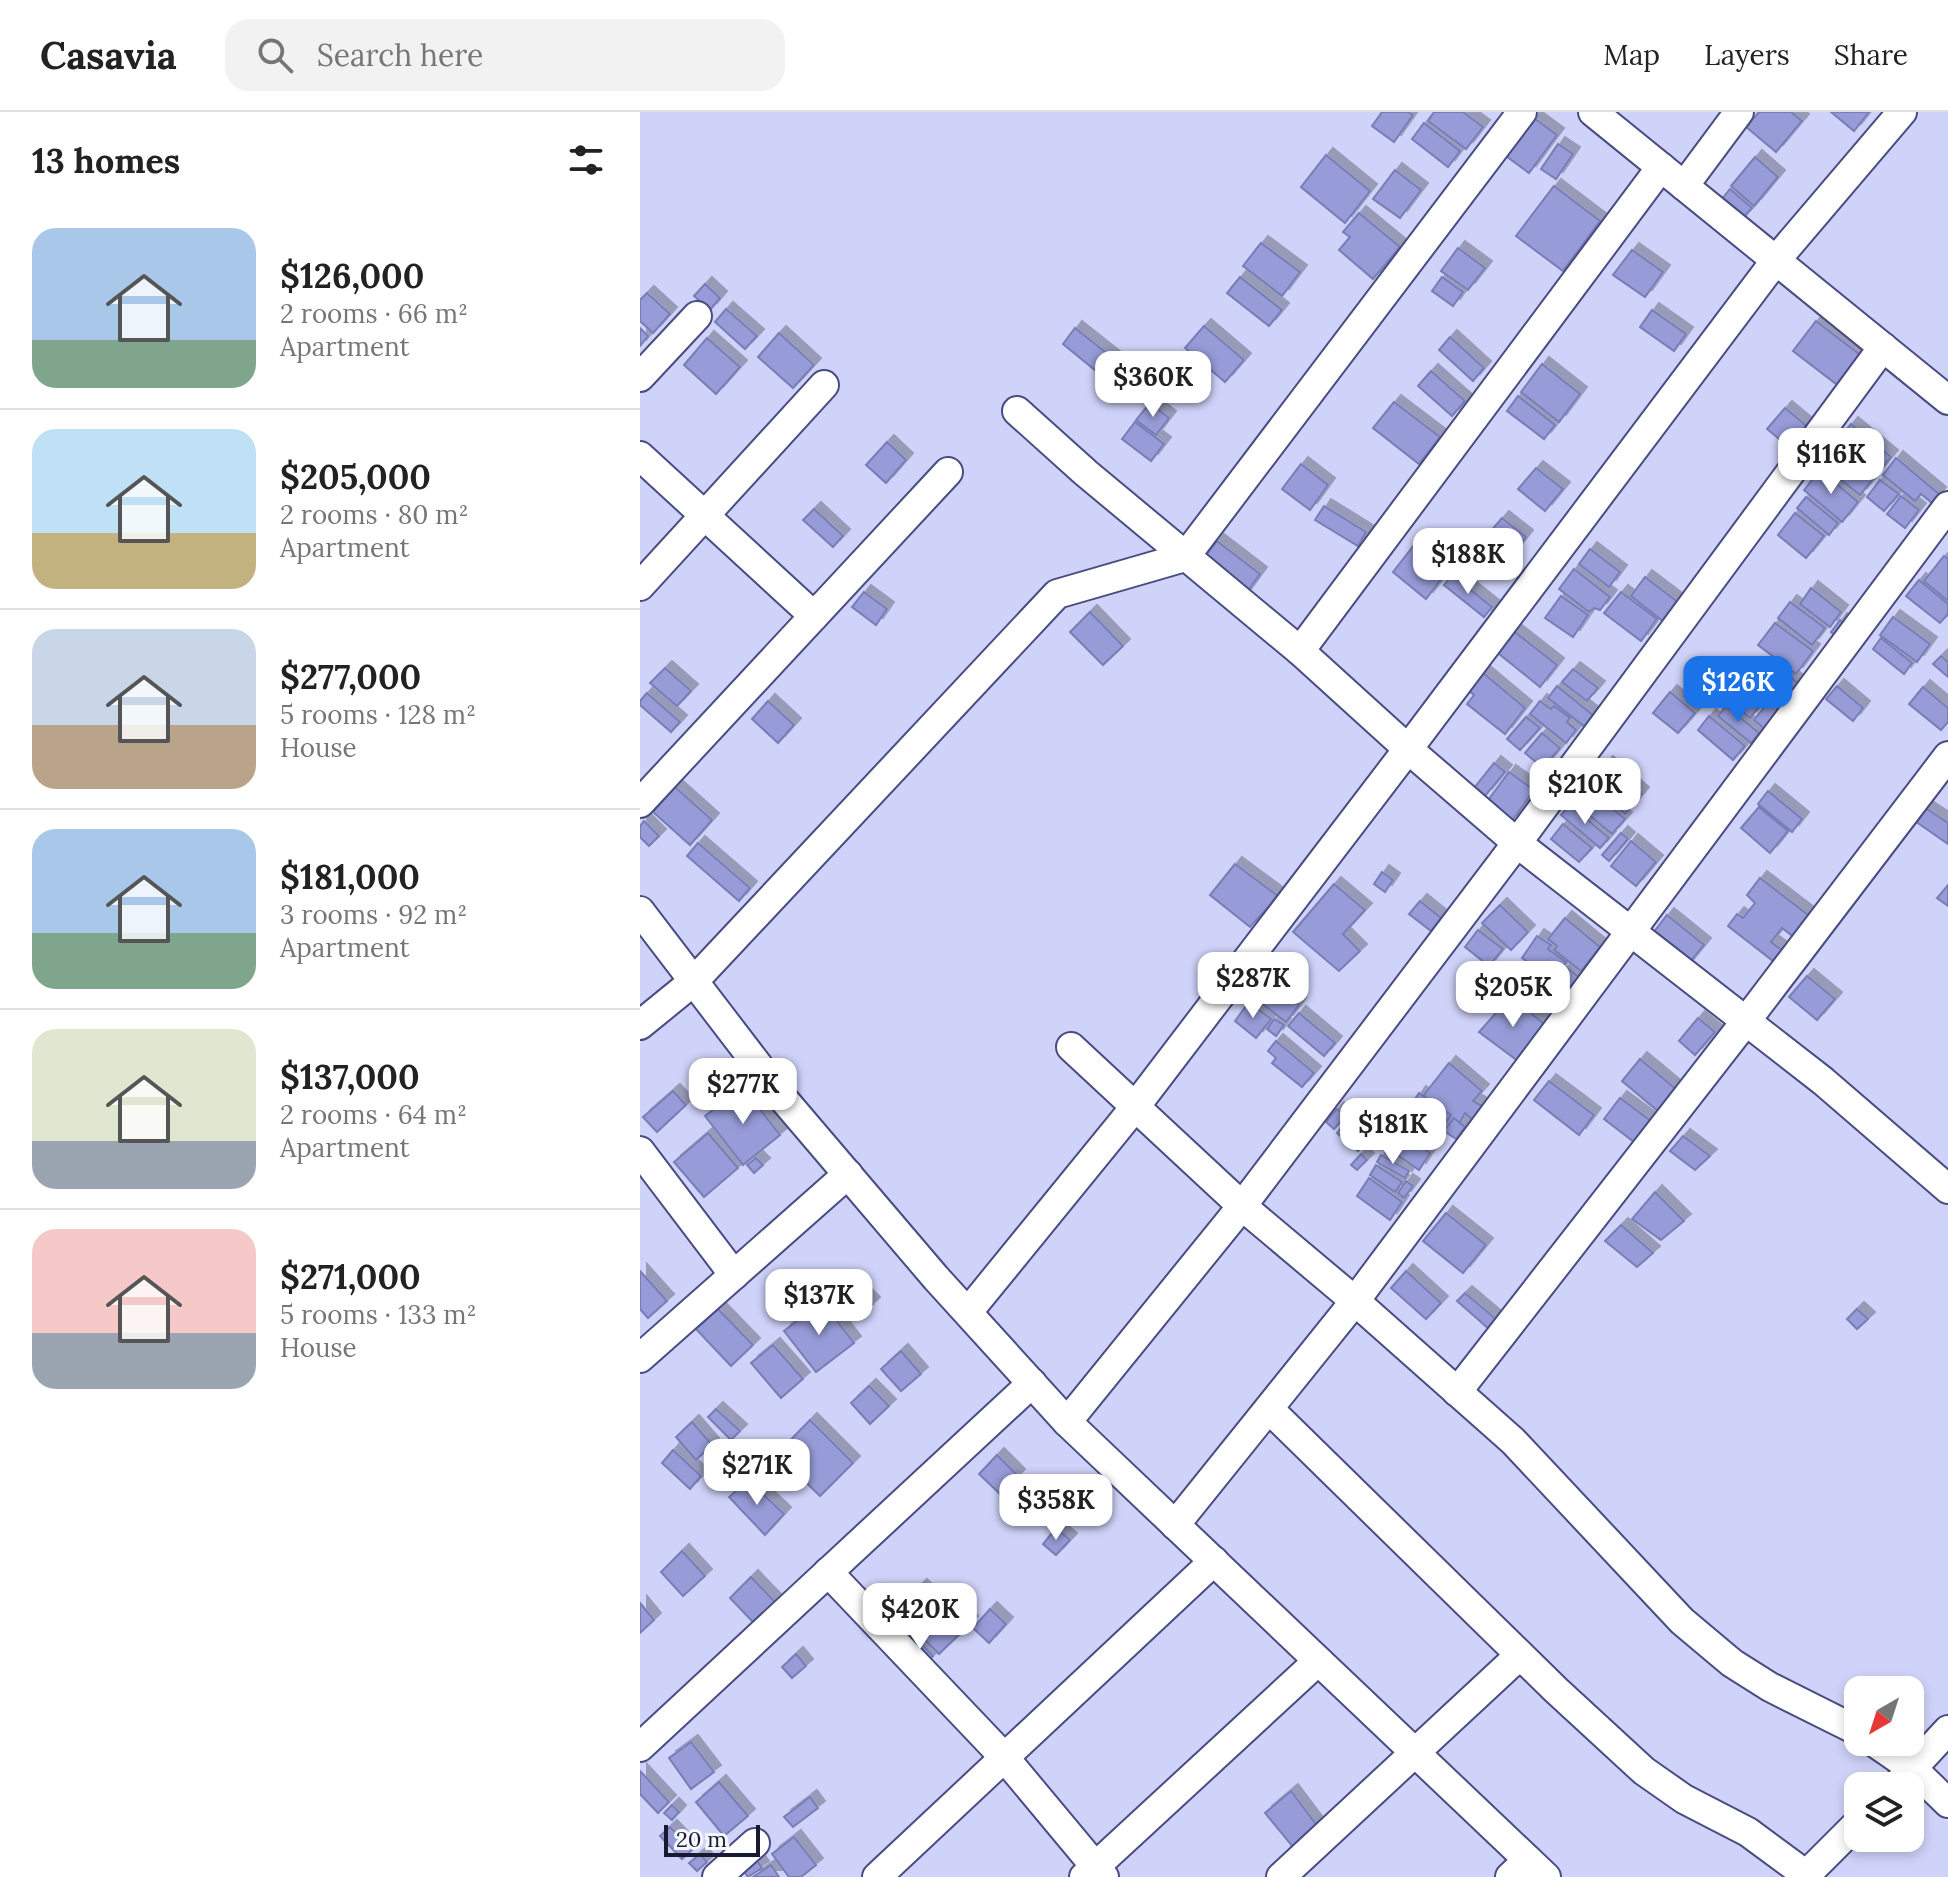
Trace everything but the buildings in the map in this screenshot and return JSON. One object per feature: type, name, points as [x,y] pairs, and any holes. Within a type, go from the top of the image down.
[{"type":"street","points":[[640,1025],[694,981],[1057,594],[1185,557],[1522,112]]},
{"type":"street","points":[[1593,112],[1948,400]]},
{"type":"street","points":[[1684,186],[1739,112]]},
{"type":"street","points":[[968,1312],[1135,1107],[1776,260],[1902,112]]},
{"type":"street","points":[[1300,651],[1661,167]]},
{"type":"street","points":[[640,377],[697,316]]},
{"type":"street","points":[[1067,1422],[1242,1206],[1517,843],[1883,347]]},
{"type":"street","points":[[640,586],[824,385]]},
{"type":"street","points":[[1017,411],[1185,557],[1300,651],[1517,843],[1823,1081],[1948,1189]]},
{"type":"street","points":[[640,456],[814,616]]},
{"type":"street","points":[[640,803],[948,472]]},
{"type":"street","points":[[1175,1525],[1355,1301],[1948,506]]},
{"type":"street","points":[[1457,1392],[1948,756]]},
{"type":"street","points":[[640,911],[786,1102],[1067,1422],[1415,1753],[1528,1871]]},
{"type":"street","points":[[1071,1047],[1242,1206],[1513,1441],[1682,1621],[1722,1654],[1770,1687],[1844,1724]]},
{"type":"street","points":[[640,1151],[734,1275]]},
{"type":"street","points":[[640,1358],[848,1174]]},
{"type":"street","points":[[640,1747],[1032,1383]]},
{"type":"street","points":[[1269,1409],[1520,1655],[1644,1771],[1684,1799],[1748,1832],[1806,1876],[1844,1837]]},
{"type":"street","points":[[877,1877],[1214,1561]]},
{"type":"street","points":[[828,1572],[1004,1757],[1095,1874],[1318,1661]]},
{"type":"street","points":[[1281,1877],[1520,1655]]},
{"type":"street","points":[[1910,1772],[1948,1730]]},
{"type":"street","points":[[1886,1756],[1900,1772]]},
{"type":"street","points":[[1924,1789],[1948,1803]]},
{"type":"street","points":[[717,1877],[755,1843]]}]
